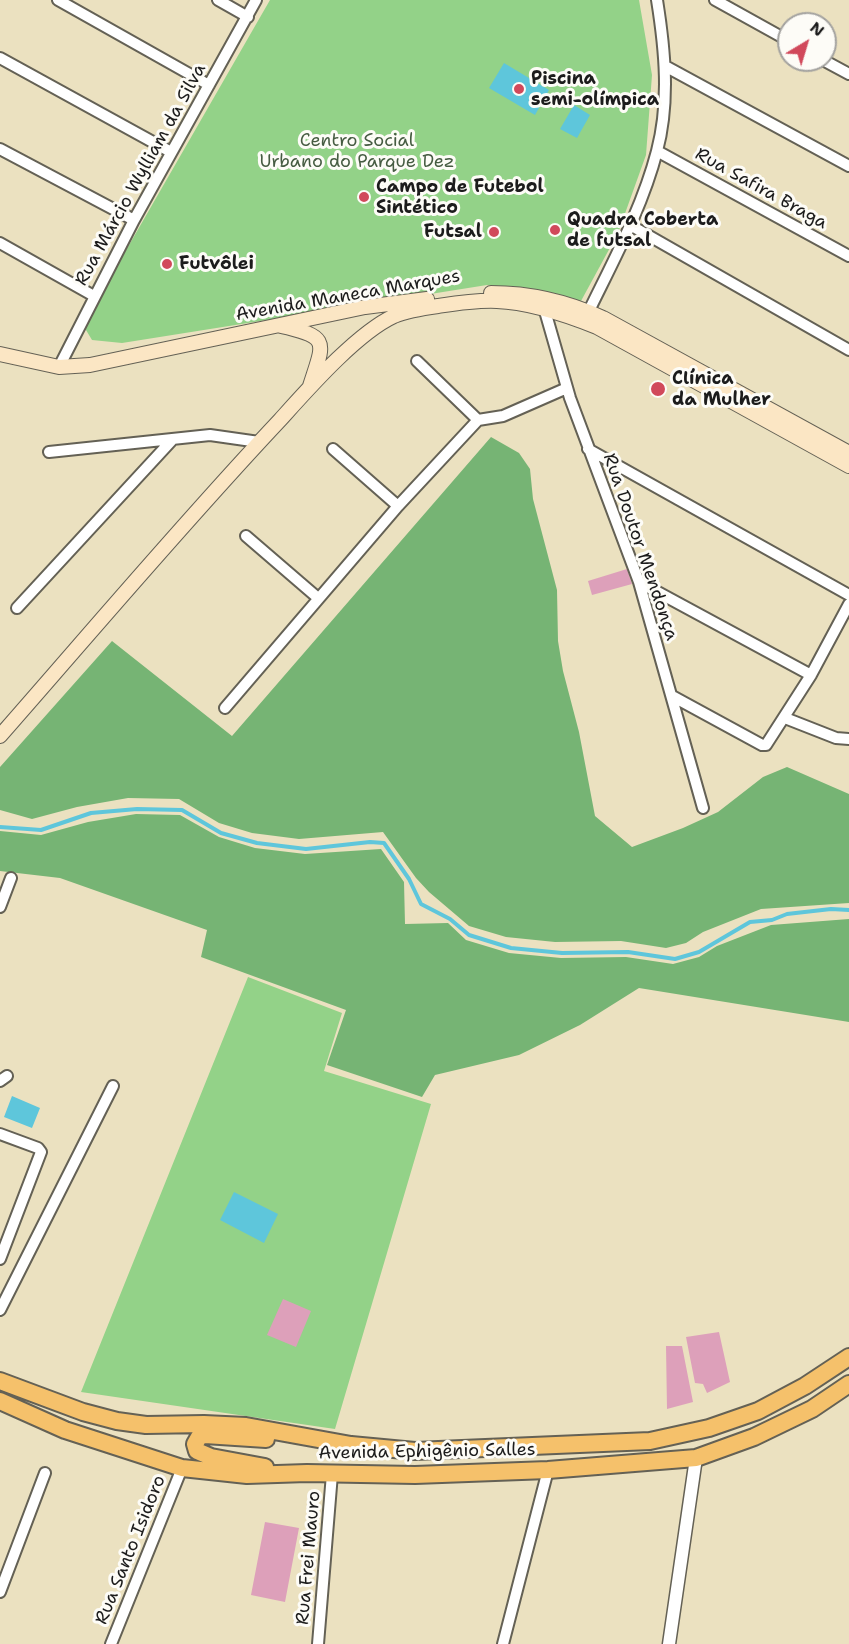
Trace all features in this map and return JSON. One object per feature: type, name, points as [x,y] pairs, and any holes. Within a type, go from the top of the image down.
[{"type":"main road","name":"Avenida Maneca Marques","points":[[0,354],[59,367],[90,365],[364,307],[472,292],[512,293],[586,317],[616,324],[849,453]]},
{"type":"main road","name":"Avenida Maneca Marques","points":[[0,736],[259,442],[309,388],[374,328],[403,313],[471,301],[543,304]]},
{"type":"main road","name":"Avenida Maneca Marques","points":[[586,317],[597,327],[849,466]]},
{"type":"main road","points":[[276,325],[307,332],[319,342],[320,355],[309,388]]},
{"type":"main road","name":"Avenida Ephigênio Salles","points":[[0,1381],[83,1412],[117,1421],[146,1425],[246,1426],[351,1445],[415,1450],[650,1441],[709,1428],[758,1411],[805,1386],[849,1357]]},
{"type":"main road","name":"Avenida Ephigênio Salles","points":[[0,1401],[65,1430],[182,1468],[247,1475],[307,1473],[416,1475],[548,1470],[696,1458],[754,1437],[802,1414],[849,1384]]},
{"type":"main road","points":[[307,1473],[211,1457],[197,1451],[195,1444],[199,1437],[206,1435],[351,1445]]},
{"type":"street","points":[[58,0],[208,85]]},
{"type":"street","points":[[218,0],[248,17]]},
{"type":"street","name":"Rua Márcio Wylliam da Silva","points":[[59,367],[134,220],[256,0]]},
{"type":"street","points":[[586,317],[630,225],[657,151],[664,105],[664,66],[663,36],[657,0]]},
{"type":"street","points":[[715,0],[777,34]]},
{"type":"street","points":[[0,58],[171,152]]},
{"type":"street","points":[[664,66],[849,166]]},
{"type":"street","points":[[0,149],[134,220]]},
{"type":"street","name":"Rua Safira Braga","points":[[657,151],[849,256]]},
{"type":"street","points":[[630,225],[849,350]]},
{"type":"street","points":[[0,243],[94,296]]},
{"type":"street","name":"Rua Doutor Mendonça","points":[[543,304],[567,388],[639,582],[703,808]]},
{"type":"street","points":[[417,361],[478,420]]},
{"type":"street","points":[[225,708],[398,506],[478,420],[503,416],[567,388]]},
{"type":"street","points":[[49,452],[210,435],[259,442]]},
{"type":"street","points":[[17,608],[173,439]]},
{"type":"street","points":[[588,448],[849,595]]},
{"type":"street","points":[[333,449],[398,506]]},
{"type":"street","points":[[246,536],[318,598]]},
{"type":"street","points":[[639,582],[810,675]]},
{"type":"street","points":[[672,696],[764,746],[785,718],[849,604]]},
{"type":"street","points":[[785,718],[836,738],[849,739]]},
{"type":"street","points":[[0,907],[11,878]]},
{"type":"street","points":[[0,1310],[113,1086]]},
{"type":"street","points":[[0,1134],[38,1148],[41,1152],[0,1259]]},
{"type":"street","points":[[669,1644],[696,1458]]},
{"type":"street","name":"Rua Santo Isidoro","points":[[111,1644],[182,1468]]},
{"type":"street","points":[[503,1644],[548,1470]]},
{"type":"street","points":[[0,1592],[45,1473]]},
{"type":"street","name":"Rua Frei Mauro","points":[[318,1644],[332,1474]]},
{"type":"green space","name":"Centro Social Urbano do Parque Dez","points":[[270,0],[639,0],[652,75],[646,155],[618,233],[581,301],[542,291],[487,285],[122,343],[92,340],[83,325]]},
{"type":"green space","points":[[491,437],[519,453],[530,469],[533,499],[557,590],[558,641],[563,671],[579,732],[595,816],[632,847],[718,812],[763,777],[787,767],[849,794],[849,903],[761,909],[703,932],[686,943],[666,948],[621,941],[555,942],[506,937],[469,926],[429,892],[383,832],[299,839],[252,833],[219,823],[179,799],[128,798],[77,807],[32,819],[0,810],[0,767],[112,641],[232,736]]},
{"type":"green space","points":[[136,814],[180,815],[219,837],[255,848],[305,854],[381,849],[404,882],[405,924],[448,923],[466,940],[509,953],[561,958],[626,957],[673,964],[699,957],[717,946],[771,925],[849,919],[849,1022],[639,988],[580,1025],[519,1055],[435,1075],[422,1097],[327,1065],[346,1010],[201,957],[207,930],[60,878],[0,871],[0,831],[41,835],[88,822]]},
{"type":"green space","points":[[248,977],[342,1013],[324,1071],[431,1104],[335,1429],[81,1392]]},
{"type":"water","name":"Piscina semi-olímpica","points":[[504,63],[549,90],[535,115],[489,88]]},
{"type":"water","points":[[574,105],[590,115],[577,138],[560,129]]},
{"type":"water","points":[[12,1096],[40,1108],[32,1128],[4,1117]]},
{"type":"water","points":[[234,1192],[278,1214],[264,1243],[220,1220]]},
{"type":"building","points":[[627,569],[632,584],[592,595],[588,581]]},
{"type":"building","points":[[283,1299],[311,1311],[296,1347],[267,1335]]},
{"type":"building","points":[[719,1332],[730,1382],[707,1393],[703,1384],[695,1383],[686,1337]]},
{"type":"building","points":[[666,1346],[682,1346],[693,1402],[667,1409]]},
{"type":"building","points":[[265,1522],[299,1528],[285,1602],[251,1595]]},
{"type":"waterway","points":[[0,827],[41,830],[91,813],[137,809],[182,810],[221,833],[257,843],[306,849],[370,842],[384,843],[409,879],[421,904],[450,919],[469,935],[511,948],[562,953],[628,952],[675,959],[699,952],[750,922],[772,920],[787,914],[831,909],[849,910]]},
{"type":"place","name":"Piscina semi-olímpica","points":[[519,89]]},
{"type":"place","name":"Campo de Futebol Sintético","points":[[364,197]]},
{"type":"place","name":"Quadra Coberta de futsal","points":[[555,230]]},
{"type":"place","name":"Futsal","points":[[494,232]]},
{"type":"place","name":"Futvôlei","points":[[167,264]]},
{"type":"place","name":"Clínica da Mulher","points":[[658,389]]}]
